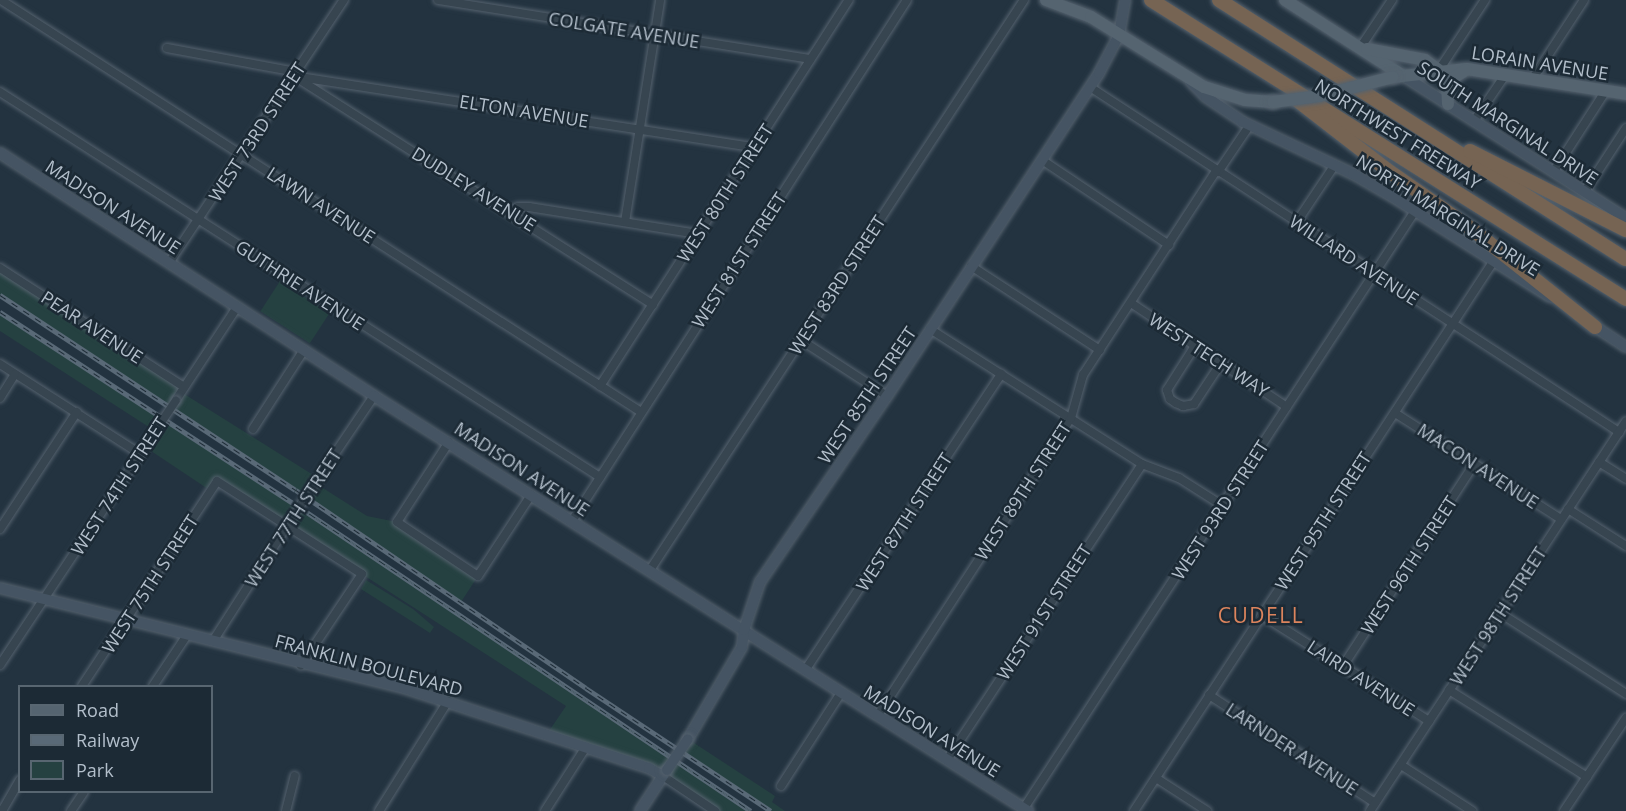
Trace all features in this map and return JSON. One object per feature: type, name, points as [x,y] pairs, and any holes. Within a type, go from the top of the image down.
[{"type":"highway","name":"NORTHWEST FREEWAY","points":[[1151,0],[1626,299]]},
{"type":"highway","name":"NORTHWEST FREEWAY","points":[[1220,0],[1626,259]]},
{"type":"highway","points":[[1235,52],[1386,169],[1473,230],[1596,327]]},
{"type":"highway","points":[[1402,116],[1626,230]]},
{"type":"main road","name":"LORAIN AVENUE","points":[[1046,0],[1091,17],[1189,80],[1232,97],[1273,102],[1319,96],[1397,76],[1467,69],[1626,94]]},
{"type":"main road","points":[[1292,2],[1397,76]]},
{"type":"main road","points":[[1360,48],[1425,60],[1439,70]]},
{"type":"main road","points":[[1448,104],[1447,86],[1453,78],[1467,69]]},
{"type":"street","name":"LAWN AVENUE","points":[[2,0],[641,412]]},
{"type":"street","name":"WEST 73RD STREET","points":[[169,263],[344,0]]},
{"type":"street","name":"COLGATE AVENUE","points":[[438,0],[810,59]]},
{"type":"street","points":[[625,222],[660,0]]},
{"type":"street","name":"WEST 80TH STREET","points":[[600,386],[849,0]]},
{"type":"street","name":"WEST 81ST STREET","points":[[572,521],[907,0]]},
{"type":"street","name":"WEST 83RD STREET","points":[[650,570],[1024,0]]},
{"type":"street","points":[[1360,48],[1392,0]]},
{"type":"street","points":[[1439,70],[1485,0]]},
{"type":"street","points":[[1533,78],[1584,0]]},
{"type":"street","name":"WEST 85TH STREET","points":[[640,811],[732,667],[742,647],[744,630],[760,582],[887,396],[1090,87],[1119,35],[1125,1]]},
{"type":"street","name":"ELTON AVENUE","points":[[167,48],[295,74],[754,147]]},
{"type":"street","name":"DUDLEY AVENUE","points":[[295,74],[653,304]]},
{"type":"street","points":[[1474,121],[1506,74]]},
{"type":"street","name":"SOUTH MARGINAL DRIVE","points":[[1397,76],[1448,104],[1626,218]]},
{"type":"street","name":"NORTH MARGINAL DRIVE","points":[[1189,80],[1206,97],[1250,126],[1353,174],[1415,211],[1626,347]]},
{"type":"street","name":"WILLARD AVENUE","points":[[1090,87],[1217,172],[1619,432]]},
{"type":"street","name":"GUTHRIE AVENUE","points":[[0,92],[600,477]]},
{"type":"street","points":[[1554,171],[1605,92]]},
{"type":"street","name":"WEST 89TH STREET","points":[[878,715],[1071,418],[1083,375],[1250,126]]},
{"type":"street","points":[[1585,191],[1626,128]]},
{"type":"street","name":"MADISON AVENUE","points":[[0,153],[374,396],[1026,810]]},
{"type":"street","points":[[1042,160],[1169,245]]},
{"type":"street","points":[[1296,223],[1334,166]]},
{"type":"street","points":[[510,212],[518,207],[530,207],[698,234]]},
{"type":"street","name":"WEST 93RD STREET","points":[[1026,810],[1415,211]]},
{"type":"street","name":"WEST 95TH STREET","points":[[1134,811],[1494,262]]},
{"type":"street","points":[[971,266],[1100,350]]},
{"type":"street","name":"PEAR AVENUE","points":[[0,268],[184,387]]},
{"type":"street","name":"WEST TECH WAY","points":[[1131,303],[1287,406]]},
{"type":"street","name":"WEST 74TH STREET","points":[[0,665],[237,307]]},
{"type":"street","points":[[930,329],[1142,464],[1179,478],[1223,506]]},
{"type":"street","points":[[801,340],[887,396]]},
{"type":"street","points":[[1195,346],[1167,390],[1170,399],[1176,403],[1183,406],[1194,404],[1221,363]]},
{"type":"street","points":[[253,429],[304,351]]},
{"type":"street","points":[[0,364],[140,454]]},
{"type":"street","points":[[0,398],[15,374]]},
{"type":"street","name":"WEST 87TH STREET","points":[[806,669],[1001,374]]},
{"type":"street","name":"WEST 77TH STREET","points":[[213,641],[374,396]]},
{"type":"street","points":[[0,529],[77,412]]},
{"type":"street","name":"MACON AVENUE","points":[[1395,413],[1561,519]]},
{"type":"street","name":"WEST 98TH STREET","points":[[1370,811],[1626,422]]},
{"type":"street","points":[[449,442],[398,522],[478,576],[531,495]]},
{"type":"street","points":[[1599,462],[1626,479]]},
{"type":"street","name":"WEST 91ST STREET","points":[[947,760],[1142,464]]},
{"type":"street","name":"WEST 96TH STREET","points":[[1343,666],[1474,464]]},
{"type":"street","name":"WEST 75TH STREET","points":[[83,685],[217,481],[290,521]]},
{"type":"street","points":[[1568,509],[1626,546]]},
{"type":"street","points":[[290,521],[362,574],[301,665]]},
{"type":"street","name":"FRANKLIN BOULEVARD","points":[[0,588],[448,701],[665,773],[715,811]]},
{"type":"street","points":[[1500,614],[1626,694]]},
{"type":"street","name":"LAIRD AVENUE","points":[[1262,615],[1429,721]]},
{"type":"street","points":[[154,685],[187,635]]},
{"type":"street","points":[[1449,690],[1587,777]]},
{"type":"street","points":[[782,786],[841,693]]},
{"type":"street","name":"LARNDER AVENUE","points":[[1209,695],[1375,803]]},
{"type":"street","points":[[379,811],[448,701]]},
{"type":"street","points":[[1564,811],[1626,718]]},
{"type":"street","points":[[545,811],[586,747]]},
{"type":"street","points":[[1401,765],[1469,810]]},
{"type":"street","points":[[286,811],[295,776]]},
{"type":"street","points":[[1155,778],[1207,811]]},
{"type":"street","points":[[2,811],[18,783]]},
{"type":"street","points":[[71,811],[83,793]]},
{"type":"green space","points":[[0,268],[184,387],[181,392],[318,478],[315,483],[367,516],[397,522],[478,576],[461,602],[0,295]]},
{"type":"green space","points":[[280,281],[329,313],[310,343],[260,311]]},
{"type":"green space","points":[[0,312],[298,506],[751,811],[715,811],[649,768],[547,734],[566,706],[218,481],[211,491],[145,447],[155,431],[0,331]]},
{"type":"green space","points":[[366,580],[413,609],[434,627],[430,633],[361,589]]},
{"type":"green space","points":[[688,739],[775,796],[772,802],[785,811],[771,811],[681,750]]},
{"type":"railway","points":[[0,295],[296,490],[771,811]]},
{"type":"railway","points":[[0,312],[298,506],[751,811]]},
{"type":"district","name":"CUDELL","points":[[1261,615]]}]
